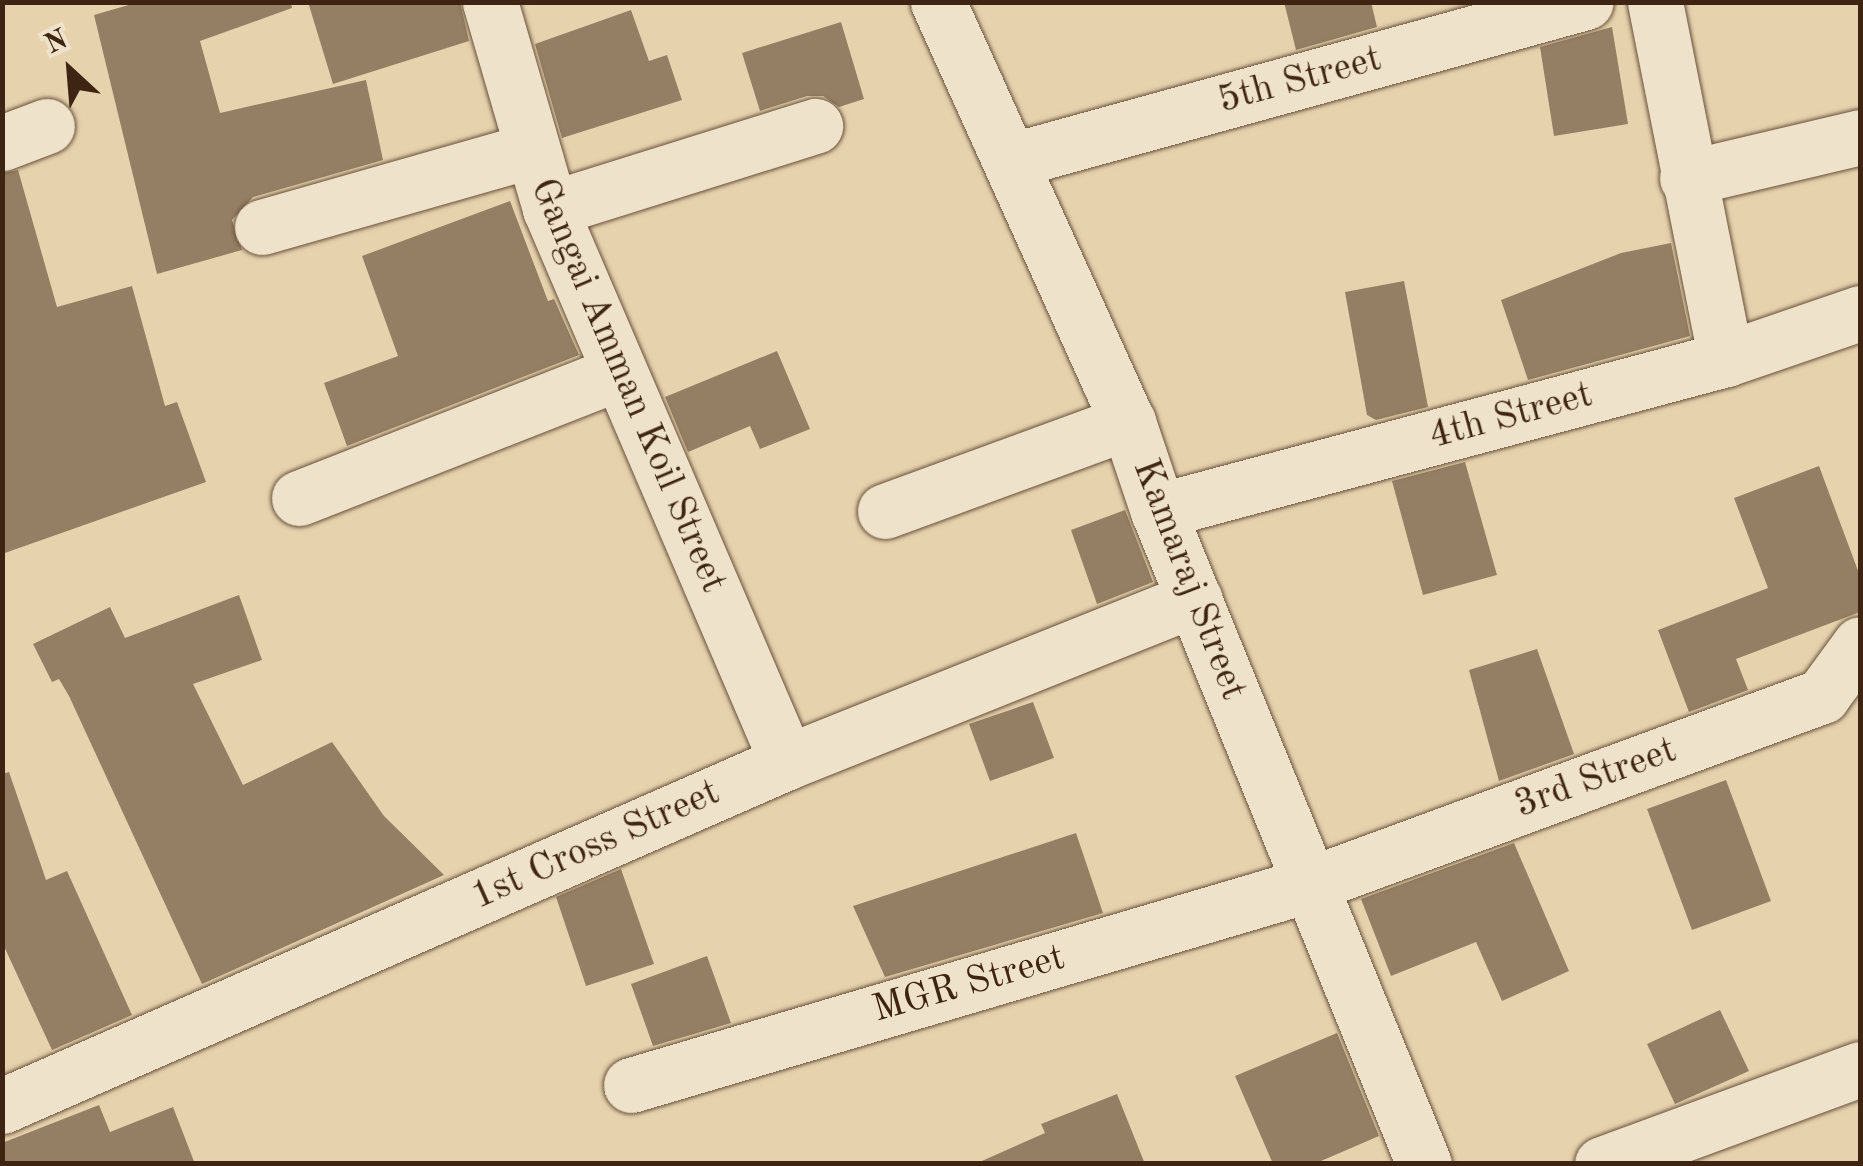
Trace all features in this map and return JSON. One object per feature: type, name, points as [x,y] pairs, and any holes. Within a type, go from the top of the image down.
[{"type":"street","name":"Gangai Amman Koil Street","points":[[490,2],[529,152],[550,209],[616,374],[788,762]]},
{"type":"street","name":"Kamaraj Street","points":[[938,2],[1013,160],[1128,422],[1158,512],[1308,885],[1405,1158]]},
{"type":"street","name":"5th Street","points":[[1013,160],[1586,2]]},
{"type":"street","points":[[1655,2],[1686,178],[1726,359]]},
{"type":"street","points":[[550,209],[814,126]]},
{"type":"street","points":[[1686,178],[1860,137]]},
{"type":"street","points":[[262,227],[529,152]]},
{"type":"street","name":"4th Street","points":[[1158,512],[1726,359],[1860,314]]},
{"type":"street","points":[[299,498],[616,374]]},
{"type":"street","points":[[886,511],[1128,422]]},
{"type":"street","name":"1st Cross Street","points":[[2,1106],[788,762],[1195,600]]},
{"type":"street","name":"3rd Street","points":[[1308,885],[1822,696],[1860,644]]},
{"type":"street","name":"MGR Street","points":[[630,1084],[1308,885]]},
{"type":"street","points":[[1602,1164],[1860,1068]]},
{"type":"building","points":[[139,2],[291,2],[292,8],[200,41],[220,113],[366,80],[383,160],[253,197],[232,220],[242,250],[157,274],[94,15]]},
{"type":"building","points":[[308,2],[460,2],[469,41],[333,84]]},
{"type":"building","points":[[1284,2],[1371,2],[1377,27],[1296,50]]},
{"type":"building","points":[[631,10],[649,61],[667,55],[682,100],[562,138],[535,44]]},
{"type":"building","points":[[841,22],[864,99],[839,107],[823,96],[807,96],[760,111],[742,53]]},
{"type":"building","points":[[1612,27],[1628,124],[1554,136],[1540,47]]},
{"type":"building","points":[[18,170],[57,307],[132,286],[165,406],[177,402],[206,482],[2,554],[2,173]]},
{"type":"building","points":[[510,201],[548,301],[554,299],[579,355],[347,446],[324,383],[398,356],[362,256]]},
{"type":"building","points":[[1671,243],[1690,336],[1528,380],[1501,300],[1621,253]]},
{"type":"building","points":[[1404,281],[1428,407],[1376,420],[1367,415],[1345,292]]},
{"type":"building","points":[[777,351],[810,429],[760,449],[750,426],[688,452],[665,397]]},
{"type":"building","points":[[1465,462],[1497,575],[1423,595],[1392,481]]},
{"type":"building","points":[[1819,466],[1860,576],[1860,612],[1736,659],[1748,690],[1689,712],[1658,630],[1768,588],[1734,498]]},
{"type":"building","points":[[1125,510],[1153,582],[1097,604],[1071,530]]},
{"type":"building","points":[[239,595],[262,660],[193,684],[243,785],[332,742],[384,816],[444,875],[202,984],[69,696],[59,679],[52,682],[33,644],[110,607],[125,638]]},
{"type":"building","points":[[1537,649],[1574,754],[1499,781],[1469,670]]},
{"type":"building","points":[[1033,702],[1054,758],[990,781],[969,724]]},
{"type":"building","points":[[9,772],[46,880],[67,871],[132,1015],[52,1050],[2,942],[2,774]]},
{"type":"building","points":[[1726,780],[1771,901],[1692,930],[1647,809]]},
{"type":"building","points":[[1076,833],[1103,913],[885,977],[853,906]]},
{"type":"building","points":[[1514,843],[1569,971],[1502,1001],[1476,942],[1391,976],[1361,899]]},
{"type":"building","points":[[621,869],[654,964],[586,986],[556,897]]},
{"type":"building","points":[[707,956],[731,1023],[653,1046],[631,984]]},
{"type":"building","points":[[1720,1010],[1749,1071],[1675,1104],[1647,1044]]},
{"type":"building","points":[[1337,1033],[1379,1136],[1314,1164],[1273,1164],[1235,1076]]},
{"type":"building","points":[[1117,1094],[1145,1164],[975,1164],[1045,1133],[1041,1124]]},
{"type":"building","points":[[99,1105],[110,1132],[173,1107],[195,1164],[2,1164],[2,1143]]}]
